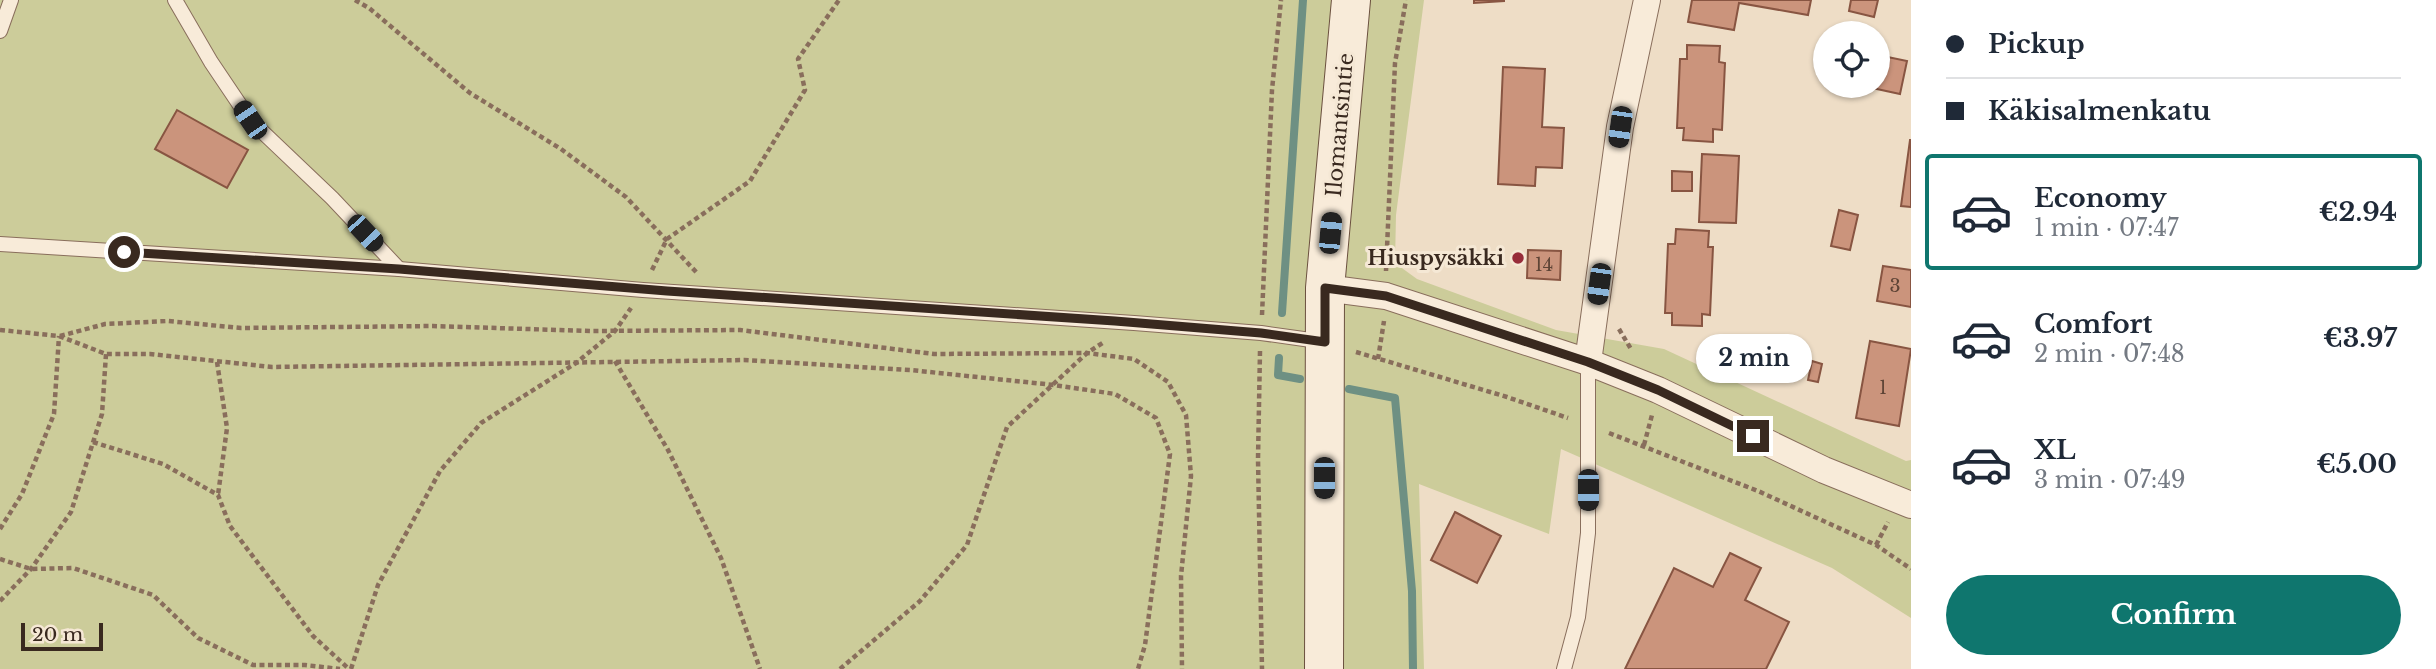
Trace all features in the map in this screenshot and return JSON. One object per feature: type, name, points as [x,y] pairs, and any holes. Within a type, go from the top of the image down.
[{"type":"main road","name":"Ilomantsintie","points":[[1324,669],[1325,288],[1351,0]]},
{"type":"street","points":[[1588,362],[1620,127],[1647,0]]},
{"type":"street","points":[[1325,288],[1386,296],[1588,362],[1658,390],[1824,470],[1911,505]]},
{"type":"lane","points":[[0,30],[11,0]]},
{"type":"lane","points":[[175,0],[211,62],[250,120],[332,198],[399,269]]},
{"type":"lane","points":[[0,244],[399,269],[643,290],[1172,326],[1261,333],[1325,342]]},
{"type":"lane","points":[[1564,669],[1578,617],[1588,533],[1588,362]]},
{"type":"path","points":[[355,0],[369,8],[470,93],[561,149],[626,197],[667,239],[715,295]]},
{"type":"path","points":[[217,362],[227,428],[218,495],[230,526],[313,636],[350,669],[378,584],[440,471],[481,423],[576,363],[615,331],[643,290],[667,239],[750,181],[805,90],[798,59],[839,0]]},
{"type":"path","points":[[1378,359],[1386,296],[1395,63],[1406,0]]},
{"type":"path","points":[[1620,316],[1619,329],[1632,351]]},
{"type":"path","points":[[59,336],[105,324],[168,321],[241,328],[433,326],[615,331],[740,330],[934,354],[1087,353],[1134,359],[1168,382],[1186,415],[1191,476],[1181,576],[1182,669]]},
{"type":"path","points":[[0,330],[59,336],[106,354],[150,354],[272,367],[758,361],[910,370],[1115,394],[1156,418],[1170,454],[1145,645],[1138,669]]},
{"type":"path","points":[[0,529],[22,494],[54,414],[59,336]]},
{"type":"path","points":[[1325,342],[1507,397],[1644,445],[1758,491],[1876,545],[1911,569]]},
{"type":"path","points":[[840,669],[920,601],[967,545],[1006,427],[1087,353]]},
{"type":"path","points":[[0,601],[32,569],[71,512],[102,414],[106,354]]},
{"type":"path","points":[[615,361],[668,450],[721,558],[760,669]]},
{"type":"path","points":[[93,442],[163,464],[218,495]]},
{"type":"path","points":[[0,559],[32,569],[73,568],[153,595],[198,638],[253,665],[305,665],[340,669]]},
{"type":"green space","points":[[0,0],[1424,0],[1396,215],[1395,263],[1417,279],[1556,330],[1664,349],[1906,461],[1911,460],[1911,618],[1832,568],[1561,449],[1549,534],[1419,484],[1424,669],[0,669]]},
{"type":"building","points":[[1474,0],[1504,0],[1504,1],[1474,3]]},
{"type":"building","points":[[1692,0],[1811,0],[1808,15],[1739,3],[1734,30],[1688,22]]},
{"type":"building","points":[[1851,0],[1878,0],[1874,17],[1849,11]]},
{"type":"building","points":[[1687,45],[1720,46],[1719,62],[1725,63],[1722,130],[1713,129],[1713,142],[1683,140],[1684,128],[1677,128],[1680,59],[1687,59]]},
{"type":"building","points":[[1890,57],[1907,61],[1900,94],[1890,92]]},
{"type":"building","points":[[1503,67],[1545,69],[1542,127],[1564,128],[1562,168],[1536,167],[1535,186],[1498,184]]},
{"type":"building","points":[[177,110],[248,150],[227,188],[155,149]]},
{"type":"building","points":[[1911,140],[1911,207],[1901,206]]},
{"type":"building","points":[[1702,154],[1739,156],[1736,223],[1699,222]]},
{"type":"building","points":[[1672,171],[1692,172],[1692,191],[1672,191]]},
{"type":"building","points":[[1839,210],[1858,215],[1850,250],[1831,246]]},
{"type":"building","points":[[1676,229],[1709,231],[1708,247],[1713,247],[1710,315],[1702,314],[1702,326],[1672,325],[1672,313],[1665,313],[1668,244],[1675,244]]},
{"type":"building","points":[[1528,250],[1561,251],[1560,280],[1527,278]]},
{"type":"building","points":[[1883,266],[1911,270],[1911,307],[1877,301]]},
{"type":"building","points":[[1870,341],[1911,349],[1899,426],[1856,418]]},
{"type":"building","points":[[1812,361],[1822,364],[1818,382],[1808,380]]},
{"type":"building","points":[[1455,512],[1501,536],[1477,583],[1431,560]]},
{"type":"building","points":[[1730,553],[1761,568],[1745,600],[1789,622],[1766,669],[1625,669],[1674,568],[1713,587]]},
{"type":"waterway","points":[[1282,313],[1303,0]]},
{"type":"waterway","points":[[1279,358],[1278,375],[1300,379]]},
{"type":"waterway","points":[[1349,389],[1395,398],[1412,591],[1413,669]]},
{"type":"place","name":"Hiuspysäkki","points":[[1518,258]]},
{"type":"route","points":[[124,252],[399,269],[667,291],[1115,321],[1261,333],[1325,342],[1325,288],[1386,296],[1588,362],[1658,390],[1753,436]]}]
